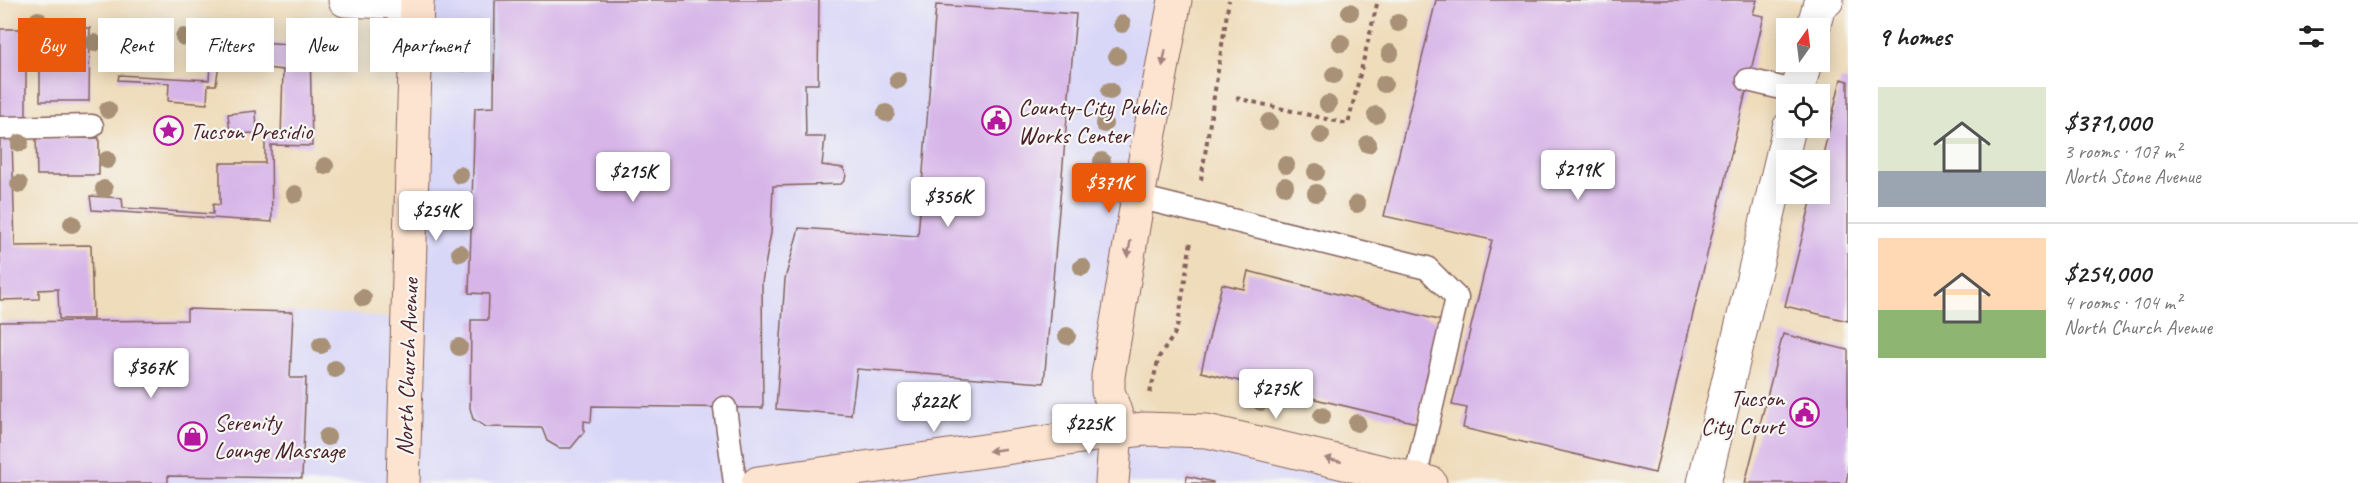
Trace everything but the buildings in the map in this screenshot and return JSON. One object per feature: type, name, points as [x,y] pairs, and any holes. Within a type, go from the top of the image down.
[{"type":"street","points":[[345,0],[417,1]]},
{"type":"street","points":[[1112,483],[1117,432],[1116,413],[1108,391],[1108,376],[1138,197],[1175,0]]},
{"type":"street","points":[[1816,18],[1819,6],[1827,0]]},
{"type":"street","name":"North Church Avenue","points":[[403,483],[417,1]]},
{"type":"street","points":[[1704,483],[1787,138]]},
{"type":"street","points":[[758,483],[1117,432],[1179,428],[1207,431],[1423,481]]},
{"type":"lane","points":[[1748,80],[1800,83]]},
{"type":"lane","points":[[0,128],[92,126]]},
{"type":"lane","points":[[1138,197],[1427,268],[1457,298],[1423,481]]},
{"type":"lane","points":[[725,408],[735,483]]},
{"type":"path","points":[[1236,98],[1348,124],[1378,0]]},
{"type":"shaded area","points":[[339,0],[1175,0],[1116,413],[1430,483],[0,483],[0,322],[187,320],[187,309],[353,314],[407,321],[414,72],[490,72],[490,18],[416,18],[416,3]]},
{"type":"place","name":"County-City Public Works Center","points":[[997,121]]},
{"type":"place","name":"Tucson Presidio","points":[[169,131]]},
{"type":"place","name":"Tucson City Court","points":[[1805,412]]},
{"type":"place","name":"Serenity Lounge Massage","points":[[193,436]]}]
